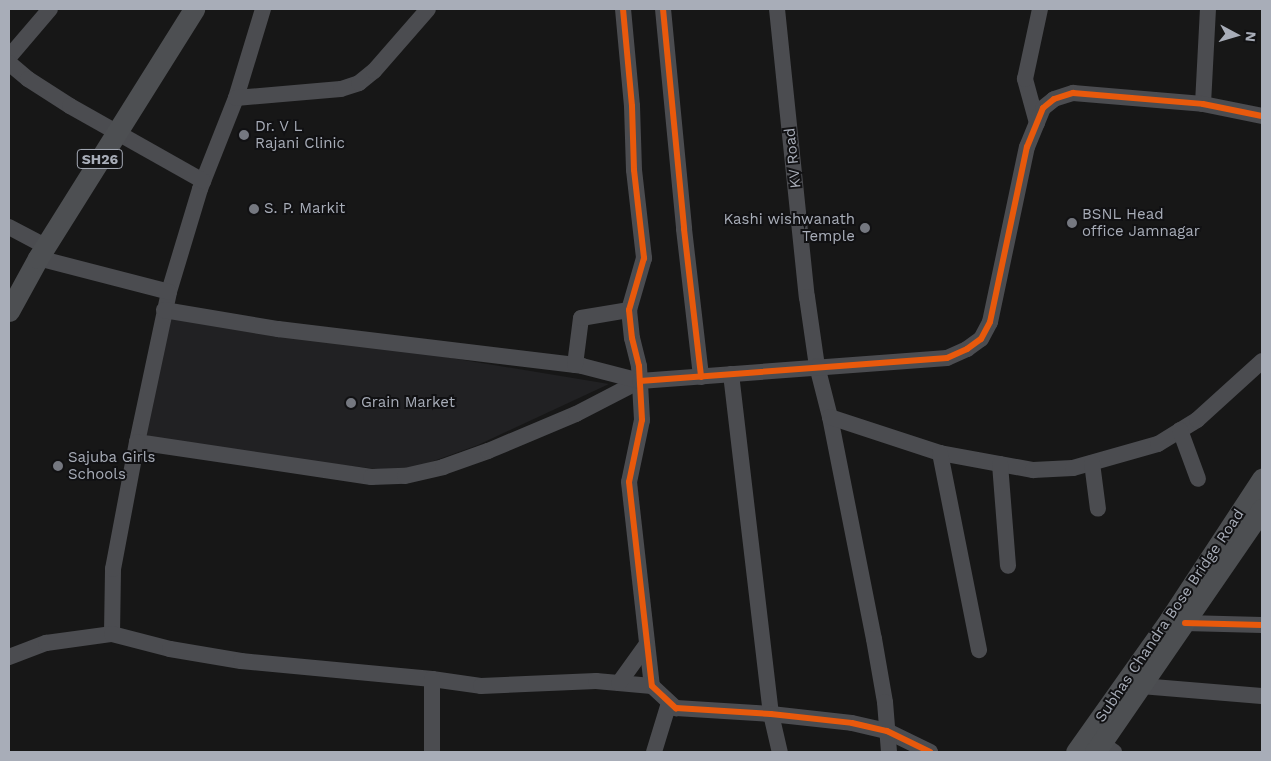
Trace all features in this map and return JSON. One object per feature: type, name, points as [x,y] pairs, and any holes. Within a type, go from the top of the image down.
[{"type":"main road","name":"SH26","points":[[9,311],[14,288],[42,252],[194,9]]},
{"type":"main road","name":"Subhas Chandra Bose Bridge Road","points":[[1076,752],[1170,619],[1262,479]]},
{"type":"main road","name":"Subhas Chandra Bose Bridge Road","points":[[1103,749],[1141,686],[1262,509]]},
{"type":"street","points":[[9,57],[50,9]]},
{"type":"street","points":[[112,634],[113,570],[164,310],[203,181],[236,98],[263,9]]},
{"type":"street","points":[[236,98],[342,89],[359,83],[374,71],[428,9]]},
{"type":"street","points":[[623,9],[632,106],[634,170],[644,258],[629,310],[640,381],[642,420],[629,482],[652,686],[676,708],[771,714],[852,724],[887,731],[930,752]]},
{"type":"street","points":[[663,9],[684,229],[702,377]]},
{"type":"street","name":"KV Road","points":[[777,9],[807,297],[817,366],[830,417],[880,675],[889,752]]},
{"type":"street","points":[[1037,123],[1025,79],[1040,9]]},
{"type":"street","points":[[1203,104],[1208,9]]},
{"type":"street","points":[[9,63],[70,106],[203,181]]},
{"type":"street","points":[[164,310],[288,330],[575,365],[640,381],[817,366],[947,358],[967,349],[981,339],[995,304],[1027,147],[1043,108],[1054,99],[1073,93],[1203,104],[1262,116]]},
{"type":"street","points":[[9,227],[42,252],[169,292]]},
{"type":"street","points":[[575,365],[582,318],[629,310]]},
{"type":"street","points":[[830,417],[940,453],[1033,470],[1073,468],[1158,444],[1197,420],[1262,361]]},
{"type":"street","points":[[731,374],[771,714],[780,752]]},
{"type":"street","points":[[137,442],[371,477],[405,476],[443,467],[488,451],[576,414],[640,381]]},
{"type":"street","points":[[1180,430],[1198,479]]},
{"type":"street","points":[[940,453],[979,650]]},
{"type":"street","points":[[1092,463],[1098,509]]},
{"type":"street","points":[[1000,464],[1008,566]]},
{"type":"street","points":[[1185,623],[1262,625]]},
{"type":"street","points":[[9,657],[46,643],[112,634],[170,649],[241,661],[432,679],[481,686],[596,681],[652,686]]},
{"type":"street","points":[[619,683],[647,644]]},
{"type":"street","points":[[432,679],[432,752]]},
{"type":"street","points":[[1141,686],[1262,696]]},
{"type":"street","points":[[654,752],[669,703]]},
{"type":"shaded area","name":"Grain Market","points":[[161,310],[609,384],[478,445],[403,472],[214,450],[153,438],[143,433]]},
{"type":"cycle path","points":[[623,9],[632,106],[634,170],[644,258],[629,310],[632,338],[639,366],[642,420],[629,482],[652,686],[676,708],[771,714],[852,723],[887,731],[930,752]]},
{"type":"cycle path","points":[[663,9],[684,229],[701,377]]},
{"type":"cycle path","points":[[640,381],[947,358],[967,349],[981,339],[990,322],[1027,147],[1043,108],[1054,99],[1073,93],[1203,104],[1262,116]]},
{"type":"cycle path","points":[[1185,623],[1262,625]]},
{"type":"place","name":"Dr. V L Rajani Clinic","points":[[244,135]]},
{"type":"place","name":"S. P. Markit","points":[[254,209]]},
{"type":"place","name":"BSNL Head office Jamnagar","points":[[1072,223]]},
{"type":"place","name":"Kashi wishwanath Temple","points":[[865,228]]},
{"type":"place","name":"Grain Market","points":[[351,403]]},
{"type":"place","name":"Sajuba Girls Schools","points":[[58,466]]}]
